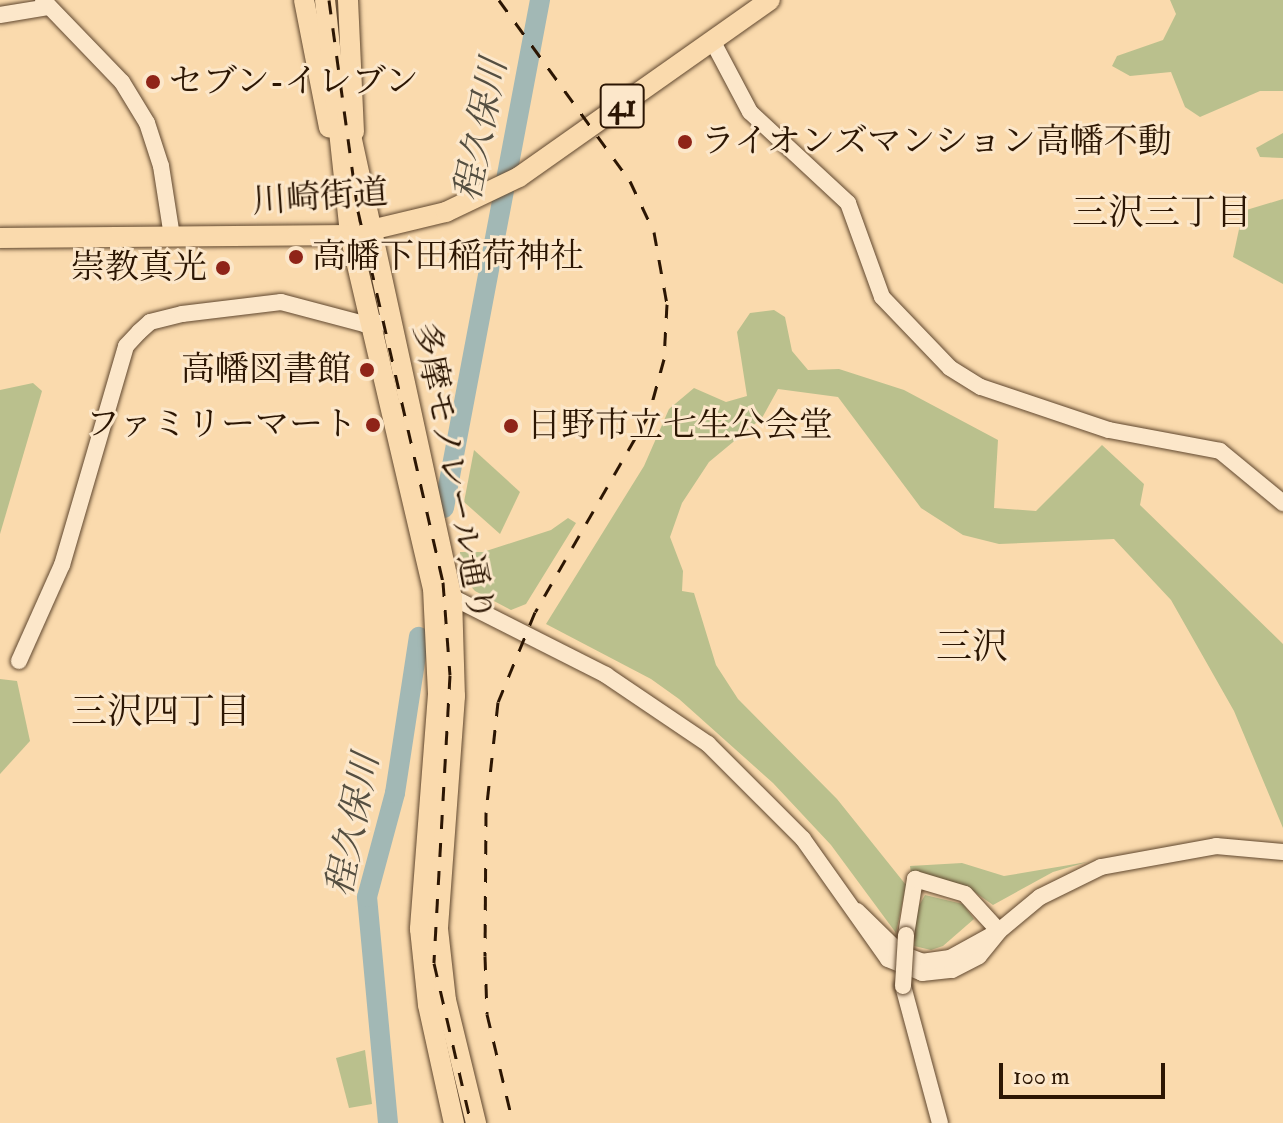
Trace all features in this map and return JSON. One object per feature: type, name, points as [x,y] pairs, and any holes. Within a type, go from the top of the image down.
[{"type":"main road","points":[[304,0],[346,157]]},
{"type":"main road","name":"多摩モノレール通り","points":[[325,0],[346,157],[360,233],[442,592],[455,696],[438,929],[446,1000],[476,1123]]},
{"type":"main road","points":[[346,157],[348,0]]},
{"type":"main road","name":"川崎街道","points":[[0,238],[360,233],[446,212],[519,177],[714,44],[770,0]]},
{"type":"main road","name":"多摩モノレール通り","points":[[442,592],[438,694],[420,929],[428,1005],[454,1123]]},
{"type":"street","points":[[0,15],[46,3],[122,82],[147,123],[161,166],[172,236]]},
{"type":"street","points":[[714,44],[750,112],[848,203],[882,297],[950,368],[981,387],[1109,430],[1220,451],[1283,503]]},
{"type":"street","points":[[19,661],[62,565],[126,346],[139,332],[150,322],[182,314],[281,302],[381,324]]},
{"type":"street","points":[[442,592],[606,675],[685,726],[770,802],[857,911],[900,953],[923,962],[950,958],[999,931],[1052,891],[1101,867],[1216,846],[1283,852]]},
{"type":"street","points":[[940,1123],[903,986],[906,935],[915,879],[965,894],[999,931]]},
{"type":"green space","points":[[1170,0],[1283,0],[1283,91],[1260,91],[1200,117],[1185,107],[1171,72],[1130,76],[1112,66],[1117,56],[1163,40],[1176,14]]},
{"type":"green space","points":[[1283,133],[1283,158],[1260,157],[1256,148]]},
{"type":"green space","points":[[1283,199],[1283,284],[1233,257],[1243,211]]},
{"type":"green space","points":[[774,310],[785,317],[792,351],[808,370],[839,369],[904,390],[998,440],[994,508],[1036,511],[1102,445],[1144,484],[1140,505],[1283,644],[1283,828],[1234,711],[1171,600],[1114,539],[999,544],[963,535],[921,508],[838,397],[778,389],[762,418],[709,462],[682,503],[670,537],[683,571],[682,591],[694,593],[716,665],[738,699],[837,799],[906,885],[896,933],[831,845],[773,783],[679,699],[651,679],[546,624],[644,466],[669,409],[694,388],[726,402],[747,396],[737,332],[750,313]]},
{"type":"green space","points":[[33,383],[42,391],[0,534],[0,390]]},
{"type":"green space","points":[[474,450],[520,492],[500,534],[464,502]]},
{"type":"green space","points":[[568,518],[576,523],[526,604],[511,610],[475,591],[459,573],[460,552],[483,552],[551,530]]},
{"type":"green space","points":[[0,679],[17,681],[30,741],[0,774]]},
{"type":"green space","points":[[1087,862],[1053,872],[993,905],[966,886],[911,873],[910,866],[962,863],[1004,876]]},
{"type":"green space","points":[[925,895],[963,904],[974,919],[943,946],[931,950],[914,946],[916,911]]},
{"type":"green space","points":[[365,1050],[372,1104],[349,1108],[336,1058]]},
{"type":"waterway","name":"程久保川","points":[[444,508],[540,0]]},
{"type":"waterway","name":"程久保川","points":[[388,1123],[367,897],[395,793],[419,637]]},
{"type":"railway","points":[[329,0],[358,211],[443,582],[450,675],[434,963],[471,1123]]},
{"type":"railway","points":[[499,0],[630,181],[654,232],[667,304],[664,359],[649,414],[535,612],[498,702],[486,812],[487,1014],[513,1123]]},
{"type":"place","name":"セブン-イレブン","points":[[153,82]]},
{"type":"place","name":"ライオンズマンション高幡不動","points":[[685,142]]},
{"type":"place","name":"高幡下田稲荷神社","points":[[296,257]]},
{"type":"place","name":"崇教真光","points":[[223,268]]},
{"type":"place","name":"高幡図書館","points":[[367,370]]},
{"type":"place","name":"ファミリーマート","points":[[373,425]]},
{"type":"place","name":"日野市立七生公会堂","points":[[511,426]]},
{"type":"district","name":"三沢三丁目","points":[[1162,213]]},
{"type":"district","name":"三沢","points":[[972,647]]},
{"type":"district","name":"三沢四丁目","points":[[161,712]]}]
